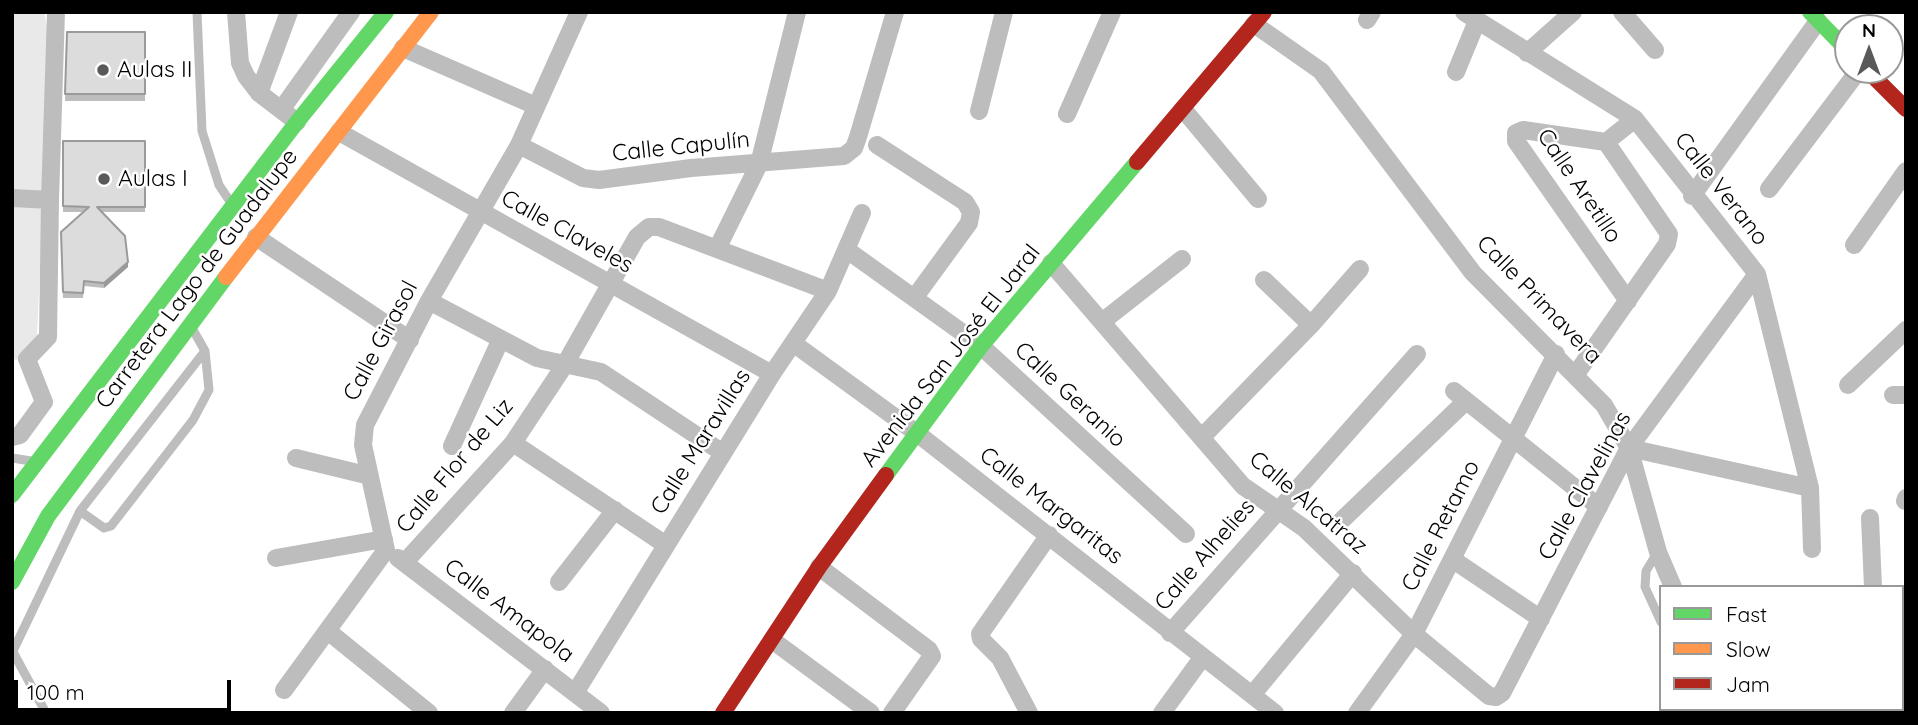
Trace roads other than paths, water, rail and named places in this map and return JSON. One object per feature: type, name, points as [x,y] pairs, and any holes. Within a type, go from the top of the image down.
[{"type":"main road","name":"Carretera Lago de Guadalupe","points":[[12,582],[48,516],[189,324],[339,132],[349,88],[386,12]]},
{"type":"main road","name":"Carretera Lago de Guadalupe","points":[[12,495],[298,122],[403,48],[430,12]]},
{"type":"main road","points":[[1814,16],[1834,37]]},
{"type":"main road","name":"Avenida San José El Jaral","points":[[723,713],[819,567],[981,346],[1259,18]]},
{"type":"main road","points":[[1883,84],[1904,102]]},
{"type":"street","points":[[12,437],[20,435],[44,402],[27,359],[48,337],[56,12]]},
{"type":"street","points":[[236,12],[240,64],[259,93],[298,122]]},
{"type":"street","points":[[259,93],[289,12]]},
{"type":"street","points":[[281,110],[351,12]]},
{"type":"street","name":"Calle Girasol","points":[[385,545],[363,445],[365,425],[429,301],[519,145],[579,12]]},
{"type":"street","points":[[797,12],[760,164],[717,249],[828,291]]},
{"type":"street","name":"Calle Capulín","points":[[519,145],[583,178],[599,180],[691,168],[844,156],[854,148],[895,12]]},
{"type":"street","points":[[979,111],[1004,12]]},
{"type":"street","points":[[1067,114],[1112,12]]},
{"type":"street","points":[[1527,53],[1573,12]]},
{"type":"street","points":[[1622,12],[1655,50]]},
{"type":"street","points":[[1456,72],[1470,16]]},
{"type":"street","name":"Calle Verano","points":[[1470,16],[1635,119],[1756,274],[1810,488],[1812,550]]},
{"type":"street","points":[[1692,195],[1814,16]]},
{"type":"street","name":"Calle Primavera","points":[[1259,18],[1321,71],[1473,273],[1604,405],[1629,448],[1658,552],[1672,585]]},
{"type":"street","points":[[403,48],[536,106]]},
{"type":"street","points":[[1769,189],[1848,84]]},
{"type":"street","points":[[1183,109],[1258,199]]},
{"type":"street","name":"Calle Aretillo","points":[[1628,301],[1516,141],[1516,134],[1523,130],[1606,142],[1635,119]]},
{"type":"street","name":"Calle Claveles","points":[[339,132],[772,374]]},
{"type":"street","points":[[1576,374],[1667,244],[1669,234],[1606,142]]},
{"type":"street","points":[[877,145],[965,202],[971,212],[969,223],[915,297]]},
{"type":"street","points":[[1854,245],[1906,171]]},
{"type":"street","points":[[12,198],[50,200]]},
{"type":"street","name":"Calle Maravillas","points":[[575,693],[772,374],[828,291],[862,213]]},
{"type":"street","name":"Calle Flor de Liz","points":[[405,562],[513,443],[564,366],[638,237],[649,227],[659,227],[717,249]]},
{"type":"street","points":[[256,237],[410,340]]},
{"type":"street","name":"Calle Geranio","points":[[846,250],[981,346],[1186,534]]},
{"type":"street","points":[[1103,321],[1182,258]]},
{"type":"street","name":"Calle Alcatraz","points":[[1051,263],[1203,436],[1243,486],[1304,528],[1414,634],[1489,696],[1496,697]]},
{"type":"street","points":[[1203,436],[1311,325],[1360,269]]},
{"type":"street","name":"Calle Clavelinas","points":[[1496,697],[1502,693],[1629,448],[1756,274]]},
{"type":"street","points":[[1264,280],[1311,325]]},
{"type":"street","points":[[429,301],[500,341],[564,366],[601,372],[723,453]]},
{"type":"street","points":[[1848,385],[1906,330]]},
{"type":"street","points":[[452,446],[500,341]]},
{"type":"street","name":"Calle Margaritas","points":[[793,343],[1049,534],[1170,633],[1275,713]]},
{"type":"street","name":"Calle Alhelies","points":[[1170,633],[1417,354]]},
{"type":"street","name":"Calle Retamo","points":[[1357,713],[1414,634],[1556,354]]},
{"type":"street","points":[[1341,521],[1460,396],[1599,507]]},
{"type":"street","points":[[513,443],[666,545]]},
{"type":"street","points":[[1629,448],[1810,488]]},
{"type":"street","points":[[296,458],[370,476]]},
{"type":"street","points":[[559,582],[615,510]]},
{"type":"street","points":[[1870,518],[1873,585]]},
{"type":"street","points":[[1029,713],[1000,658],[981,639],[980,634],[1049,534]]},
{"type":"street","points":[[276,558],[385,545]]},
{"type":"street","points":[[284,690],[329,632],[385,545]]},
{"type":"street","name":"Calle Amapola","points":[[385,545],[601,713]]},
{"type":"street","points":[[1452,559],[1541,619]]},
{"type":"street","points":[[819,567],[929,650],[932,656],[892,713]]},
{"type":"street","points":[[1252,695],[1353,573]]},
{"type":"street","points":[[329,632],[429,713]]},
{"type":"street","points":[[772,640],[871,713]]},
{"type":"street","points":[[1162,713],[1202,658]]},
{"type":"street","points":[[513,713],[545,669]]},
{"type":"lane","points":[[197,12],[202,131],[219,185],[234,208]]},
{"type":"lane","points":[[80,511],[104,528],[111,526],[193,420],[209,390],[205,351],[189,324]]},
{"type":"lane","points":[[46,713],[13,652],[80,511],[205,351]]},
{"type":"lane","points":[[12,458],[36,462]]},
{"type":"lane","points":[[1658,552],[1646,571],[1645,587],[1659,618]]},
{"type":"place","name":"Aulas II","points":[[103,70]]},
{"type":"place","name":"Aulas I","points":[[104,179]]}]
